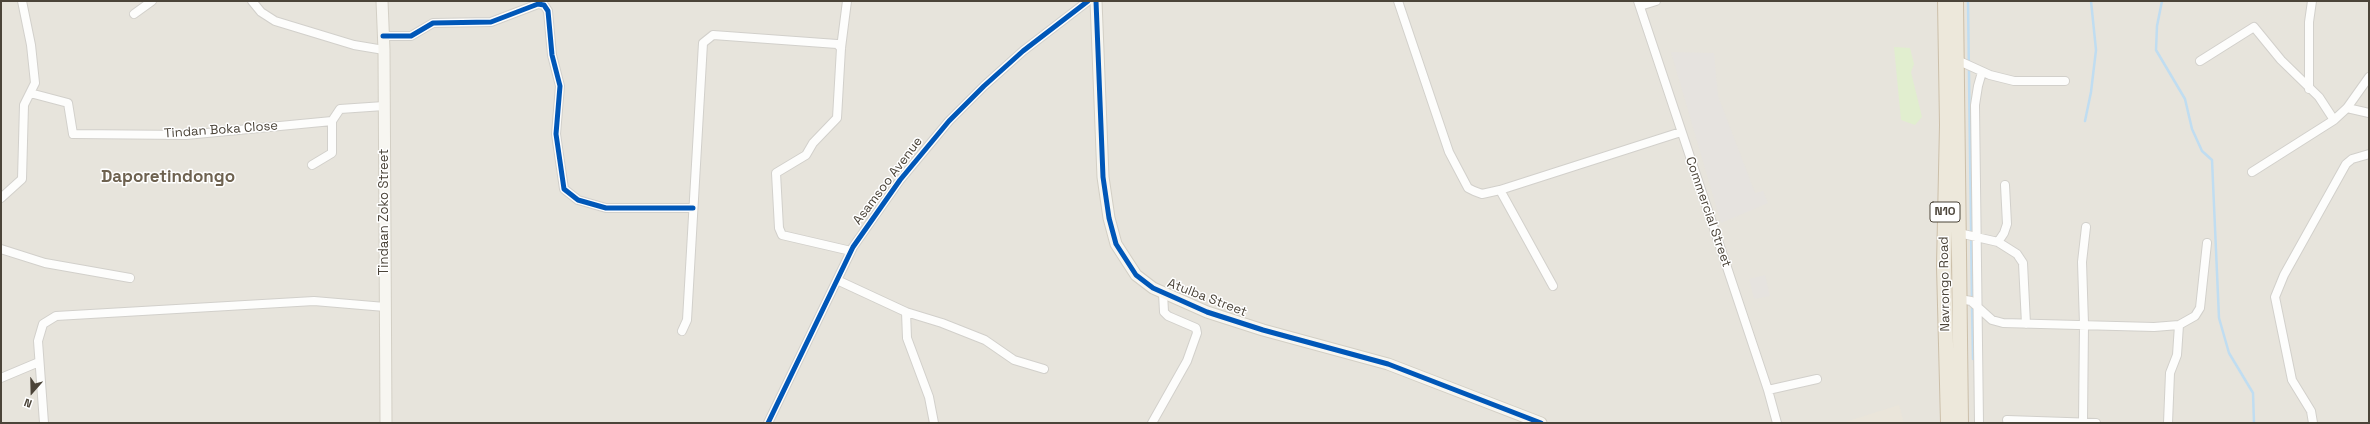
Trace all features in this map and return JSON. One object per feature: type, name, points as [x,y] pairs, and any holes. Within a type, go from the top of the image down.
[{"type":"highway","name":"Navrongo Road","points":[[1945,1],[1947,125],[1944,266],[1948,423]]},
{"type":"highway","name":"Navrongo Road","points":[[1956,1],[1957,60],[1969,235],[1960,299],[1961,423]]},
{"type":"street","points":[[1,198],[22,179],[24,105],[35,79],[31,45],[22,1]]},
{"type":"street","points":[[134,14],[152,1]]},
{"type":"street","points":[[252,1],[261,12],[275,21],[354,45],[384,50]]},
{"type":"street","name":"Tindaan Zoko Street","points":[[382,1],[384,36],[386,423]]},
{"type":"street","points":[[847,1],[841,48],[837,118],[813,143],[806,155],[777,171],[779,232],[786,236],[851,251]]},
{"type":"street","name":"Asamsoo Avenue","points":[[768,423],[851,251],[900,180],[949,121],[1023,51],[1088,1]]},
{"type":"street","name":"Atulba Street","points":[[1096,1],[1103,177],[1111,232],[1121,253],[1133,271],[1149,285],[1163,293],[1207,312],[1263,330],[1388,364],[1541,423]]},
{"type":"street","points":[[1398,1],[1449,152],[1468,188],[1482,194],[1500,190],[1681,132]]},
{"type":"street","points":[[1639,4],[1656,1]]},
{"type":"street","points":[[2309,89],[2309,22],[2312,1]]},
{"type":"street","points":[[384,36],[410,36],[433,23],[491,22],[538,4],[544,5],[548,11],[552,55],[560,86],[556,134],[564,189],[578,200],[606,208],[693,208]]},
{"type":"street","name":"Commercial Street","points":[[1639,4],[1768,390],[1777,423]]},
{"type":"street","points":[[2200,61],[2254,27],[2281,60],[2309,89],[2319,97],[2334,120]]},
{"type":"street","points":[[682,331],[687,320],[702,48],[706,39],[713,35],[837,44],[841,48]]},
{"type":"street","points":[[1957,60],[1982,72],[2014,81],[2065,81]]},
{"type":"street","points":[[1979,423],[1977,306],[1969,235],[1975,105],[1982,72]]},
{"type":"street","points":[[2252,172],[2334,120],[2347,108],[2369,77]]},
{"type":"street","name":"Tindan Boka Close","points":[[30,93],[68,102],[73,134],[186,135],[332,121]]},
{"type":"street","points":[[312,165],[332,153],[332,121],[340,109],[384,106]]},
{"type":"street","points":[[2347,108],[2369,112]]},
{"type":"street","points":[[2313,423],[2310,411],[2292,380],[2275,297],[2294,255],[2346,164],[2352,159],[2369,154]]},
{"type":"street","points":[[1998,242],[2004,234],[2007,224],[2005,185]]},
{"type":"street","points":[[1500,190],[1553,286]]},
{"type":"street","points":[[2083,422],[2084,324],[2082,262],[2086,227]]},
{"type":"street","points":[[1969,235],[1998,242],[2017,254],[2023,263],[2026,324]]},
{"type":"street","points":[[1960,299],[1970,301],[1992,320],[2026,324],[2084,324],[2154,327],[2179,325],[2195,316],[2200,308],[2207,243]]},
{"type":"street","points":[[1,249],[45,263],[130,278]]},
{"type":"street","points":[[837,280],[906,312],[985,340],[1014,360],[1044,370]]},
{"type":"street","points":[[1152,423],[1187,361],[1198,333],[1196,328],[1168,316],[1164,312],[1163,293]]},
{"type":"street","points":[[44,423],[38,340],[43,324],[56,316],[314,301],[385,307]]},
{"type":"street","points":[[906,312],[907,338],[929,397],[934,423]]},
{"type":"street","points":[[2168,423],[2170,373],[2177,355],[2179,325]]},
{"type":"street","points":[[1,378],[39,362]]},
{"type":"street","points":[[1768,390],[1818,379]]},
{"type":"street","points":[[2008,420],[2096,423]]},
{"type":"shaded area","points":[[1,1],[2369,1],[2369,423],[1,423]]},
{"type":"shaded area","points":[[1671,52],[1714,53],[1718,96],[1755,193],[1763,191],[1768,203],[1721,223]]},
{"type":"shaded area","points":[[1765,275],[1770,296],[1754,299],[1749,279]]},
{"type":"shaded area","points":[[1899,405],[1904,423],[1842,423]]},
{"type":"green space","points":[[1894,47],[1910,48],[1914,64],[1911,72],[1922,117],[1915,125],[1901,120]]},
{"type":"waterway","points":[[1968,1],[1972,300]]},
{"type":"waterway","points":[[2085,121],[2091,92],[2096,50],[2091,1]]},
{"type":"waterway","points":[[2162,1],[2157,26],[2156,50],[2185,99],[2192,129],[2202,151],[2212,160],[2219,318],[2229,353],[2253,393],[2254,423]]},
{"type":"waterway","points":[[1972,305],[1973,359]]},
{"type":"cycle path","points":[[768,423],[853,247],[900,180],[949,121],[984,86],[1023,51],[1088,1]]},
{"type":"cycle path","points":[[1096,1],[1103,177],[1109,218],[1116,244],[1136,275],[1153,288],[1207,312],[1263,330],[1388,364],[1541,423]]},
{"type":"cycle path","points":[[383,36],[411,36],[433,23],[491,22],[538,4],[544,5],[548,11],[552,55],[560,86],[556,134],[564,189],[578,200],[606,208],[693,208]]},
{"type":"district","name":"Daporetindongo","points":[[168,177]]}]
